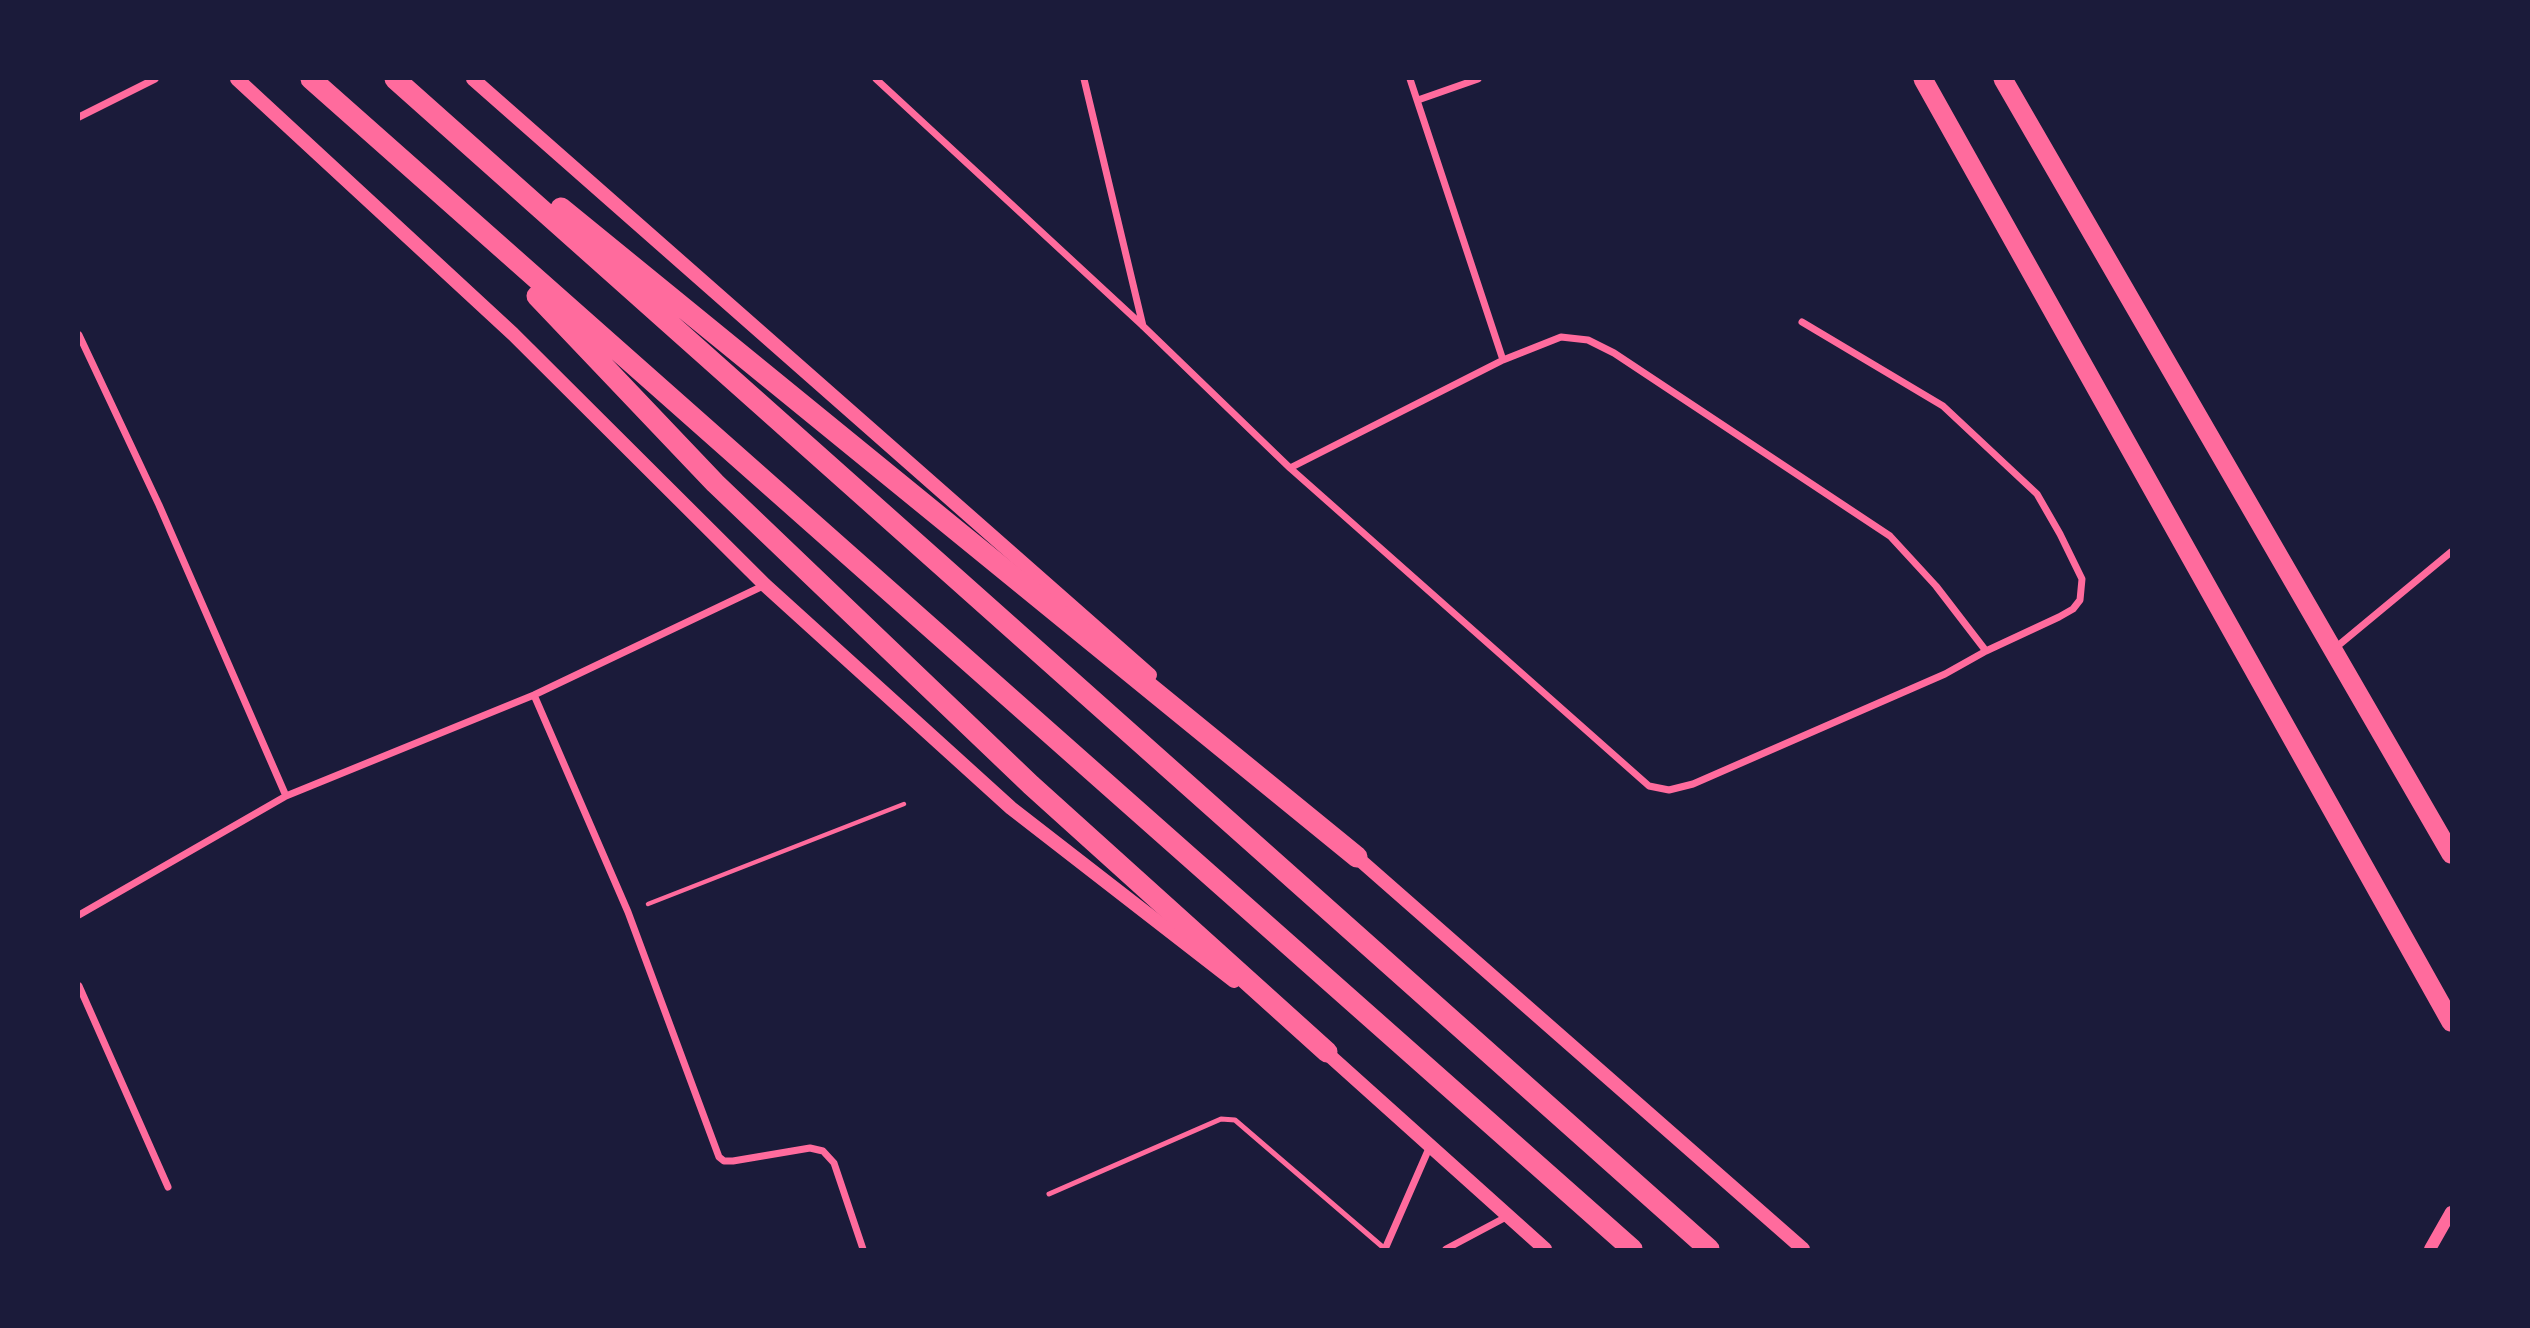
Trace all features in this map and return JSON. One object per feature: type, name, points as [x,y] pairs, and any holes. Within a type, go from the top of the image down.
[{"type":"highway","points":[[311,79],[1632,1249]]},
{"type":"highway","points":[[395,79],[1709,1249]]},
{"type":"highway","points":[[402,79],[1357,858]]},
{"type":"highway","points":[[1923,79],[2451,1022]]},
{"type":"highway","points":[[2003,79],[2451,854]]},
{"type":"highway","points":[[442,195],[715,483],[1031,785],[1327,1052]]},
{"type":"main road","points":[[237,79],[513,334],[765,585],[1011,807],[1327,1052],[1545,1249]]},
{"type":"main road","points":[[473,79],[1803,1249]]},
{"type":"street","points":[[79,117],[155,79]]},
{"type":"street","points":[[876,79],[1143,326],[1290,468],[1649,786],[1669,790],[1693,784],[1945,674],[1986,651],[2059,617],[2073,609],[2080,600],[2082,579],[2038,494],[1943,406],[1801,321]]},
{"type":"street","points":[[1084,79],[1143,326]]},
{"type":"street","points":[[1410,79],[1503,360]]},
{"type":"street","points":[[1418,100],[1478,79]]},
{"type":"street","points":[[79,335],[159,505],[286,796]]},
{"type":"street","points":[[1290,468],[1503,360],[1560,337],[1588,340],[1614,353],[1890,536],[1936,586],[1986,651]]},
{"type":"street","points":[[2333,650],[2451,552]]},
{"type":"street","points":[[79,915],[286,796],[534,695],[765,585]]},
{"type":"street","points":[[534,695],[628,912],[719,1157],[724,1161],[733,1161],[810,1148],[824,1151],[834,1163],[863,1249]]},
{"type":"street","points":[[79,986],[168,1187]]},
{"type":"street","points":[[1385,1249],[1430,1146]]},
{"type":"street","points":[[2430,1249],[2451,1212]]},
{"type":"street","points":[[1446,1249],[1508,1216]]},
{"type":"lane","points":[[1049,1194],[1222,1119],[1235,1121],[1385,1249]]},
{"type":"path","points":[[628,912],[904,804]]}]
